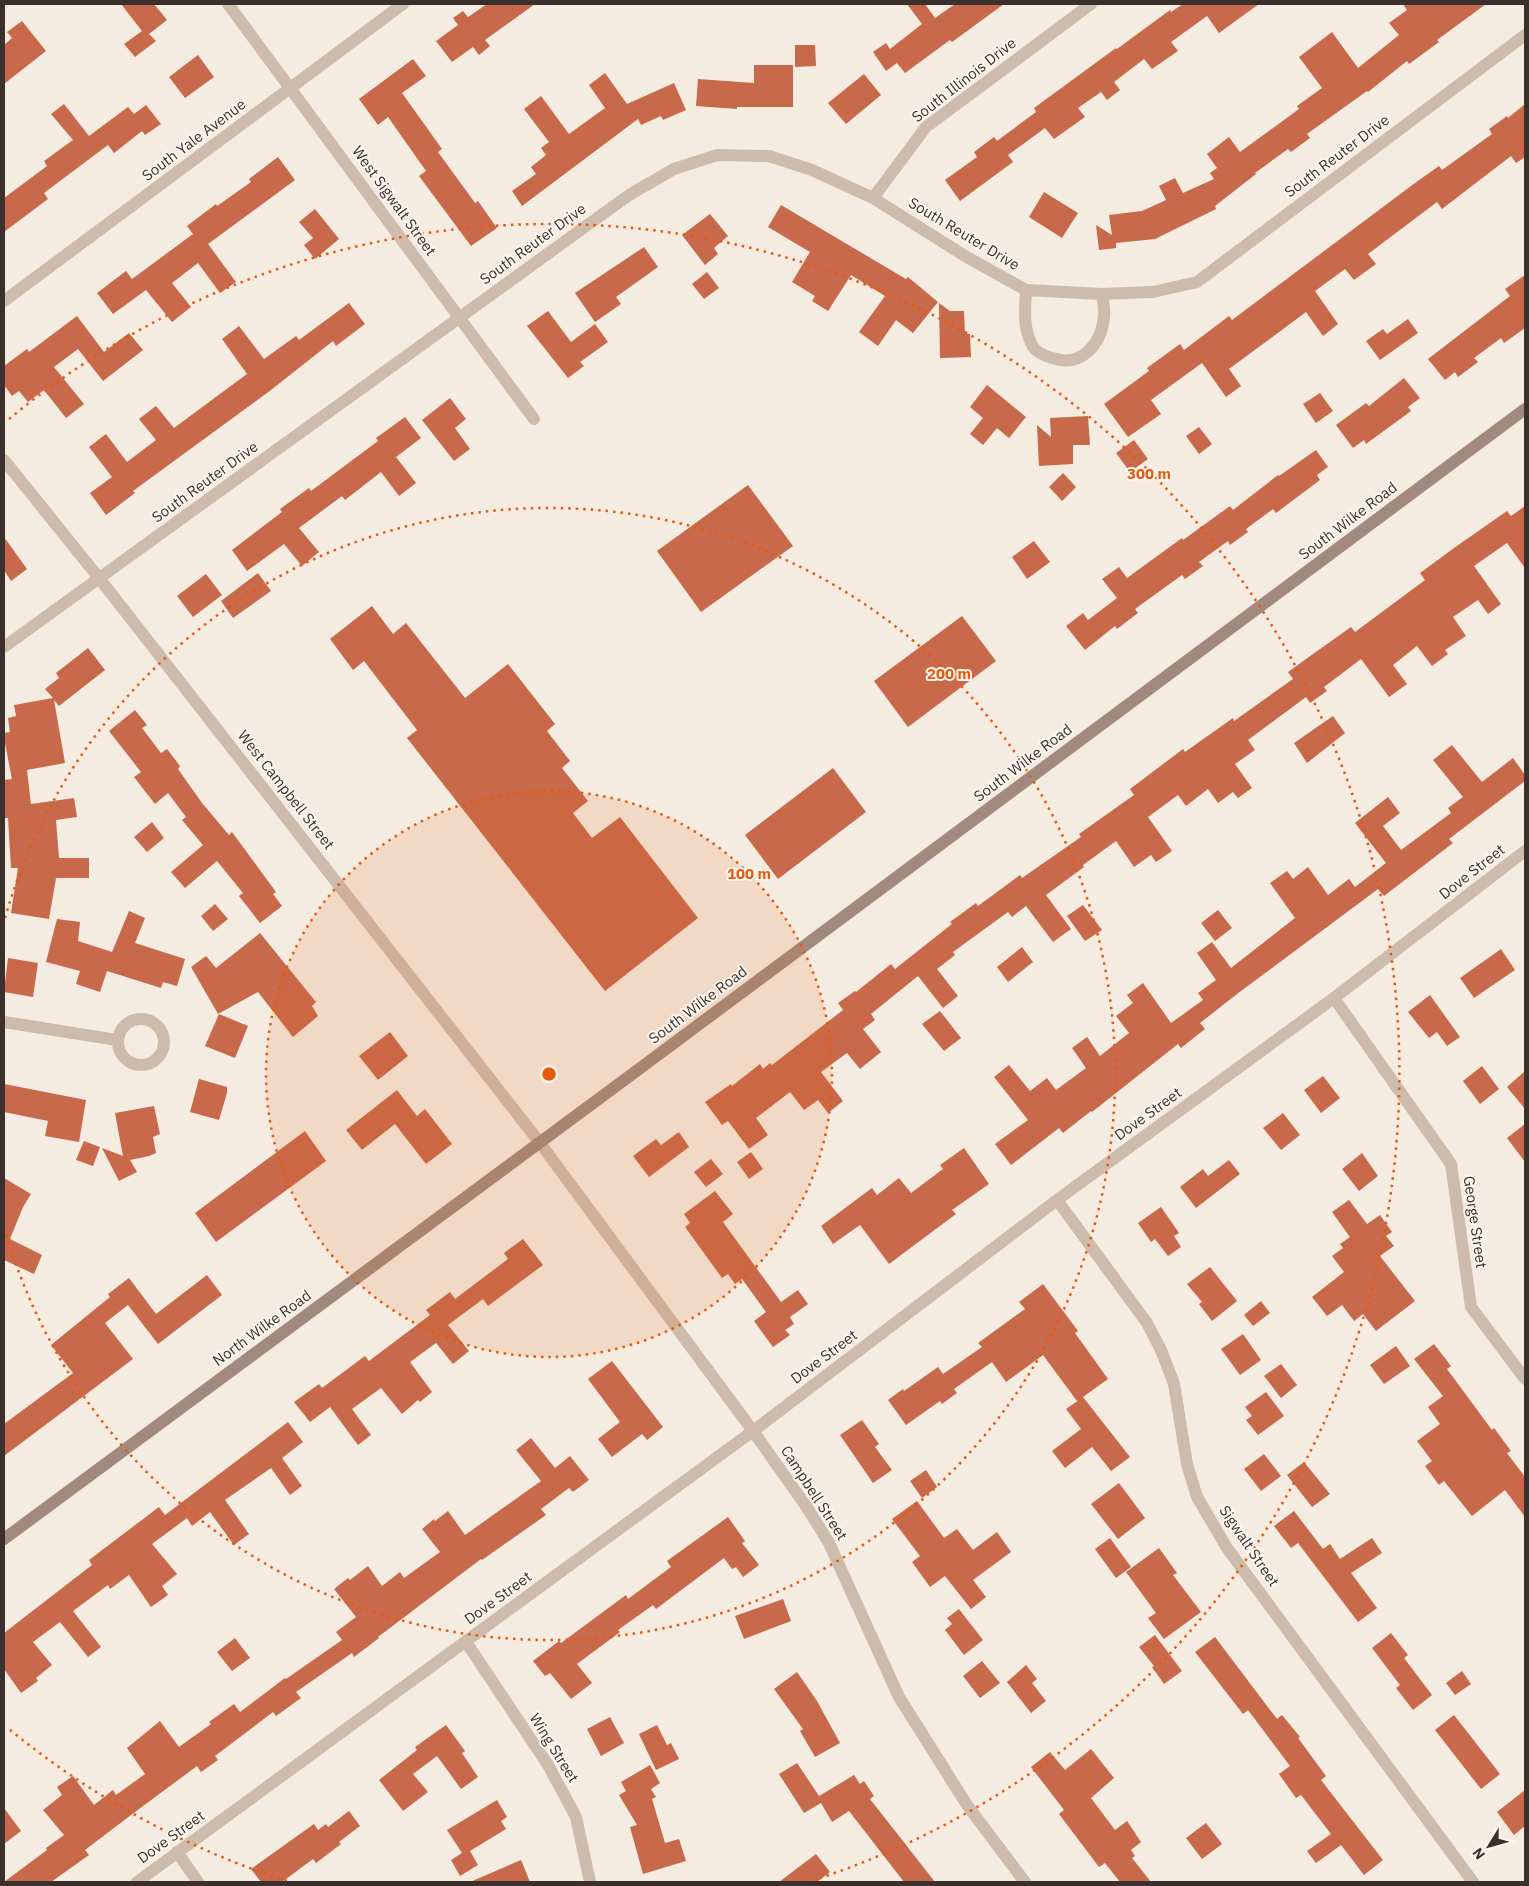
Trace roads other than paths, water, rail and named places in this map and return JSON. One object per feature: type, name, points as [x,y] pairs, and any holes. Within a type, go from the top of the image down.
[{"type":"main road","name":"South Wilke Road","points":[[540,1143],[1525,409]]},
{"type":"main road","name":"North Wilke Road","points":[[4,1538],[540,1143]]},
{"type":"street","name":"West Sigwalt Street","points":[[228,4],[534,418]]},
{"type":"street","name":"South Yale Avenue","points":[[4,301],[403,4]]},
{"type":"street","name":"South Illinois Drive","points":[[873,198],[926,127],[1092,4]]},
{"type":"street","name":"South Reuter Drive","points":[[4,647],[629,195],[674,169],[717,155],[770,156],[812,170],[873,198],[965,256],[1026,290],[1102,294],[1153,292],[1197,282],[1525,35]]},
{"type":"street","name":"South Reuter Drive","points":[[1026,290],[1024,318],[1031,345],[1043,355],[1058,360],[1072,361],[1084,357],[1094,347],[1102,329],[1104,316],[1102,294]]},
{"type":"street","name":"West Campbell Street","points":[[4,460],[99,578],[540,1143]]},
{"type":"street","name":"Dove Street","points":[[137,1882],[752,1431],[1057,1200],[1334,998],[1525,851]]},
{"type":"street","name":"George Street","points":[[1334,998],[1451,1164],[1471,1307],[1525,1379]]},
{"type":"street","points":[[4,1022],[117,1040]]},
{"type":"street","name":"Campbell Street","points":[[540,1143],[808,1509],[828,1543],[904,1705],[967,1805],[1025,1882]]},
{"type":"street","name":"Sigwalt Street","points":[[1057,1200],[1147,1323],[1161,1350],[1174,1384],[1187,1464],[1197,1497],[1227,1548],[1473,1882]]},
{"type":"street","name":"Wing Street","points":[[466,1642],[548,1765],[576,1818],[590,1882]]},
{"type":"street","points":[[177,1852],[198,1882]]}]
